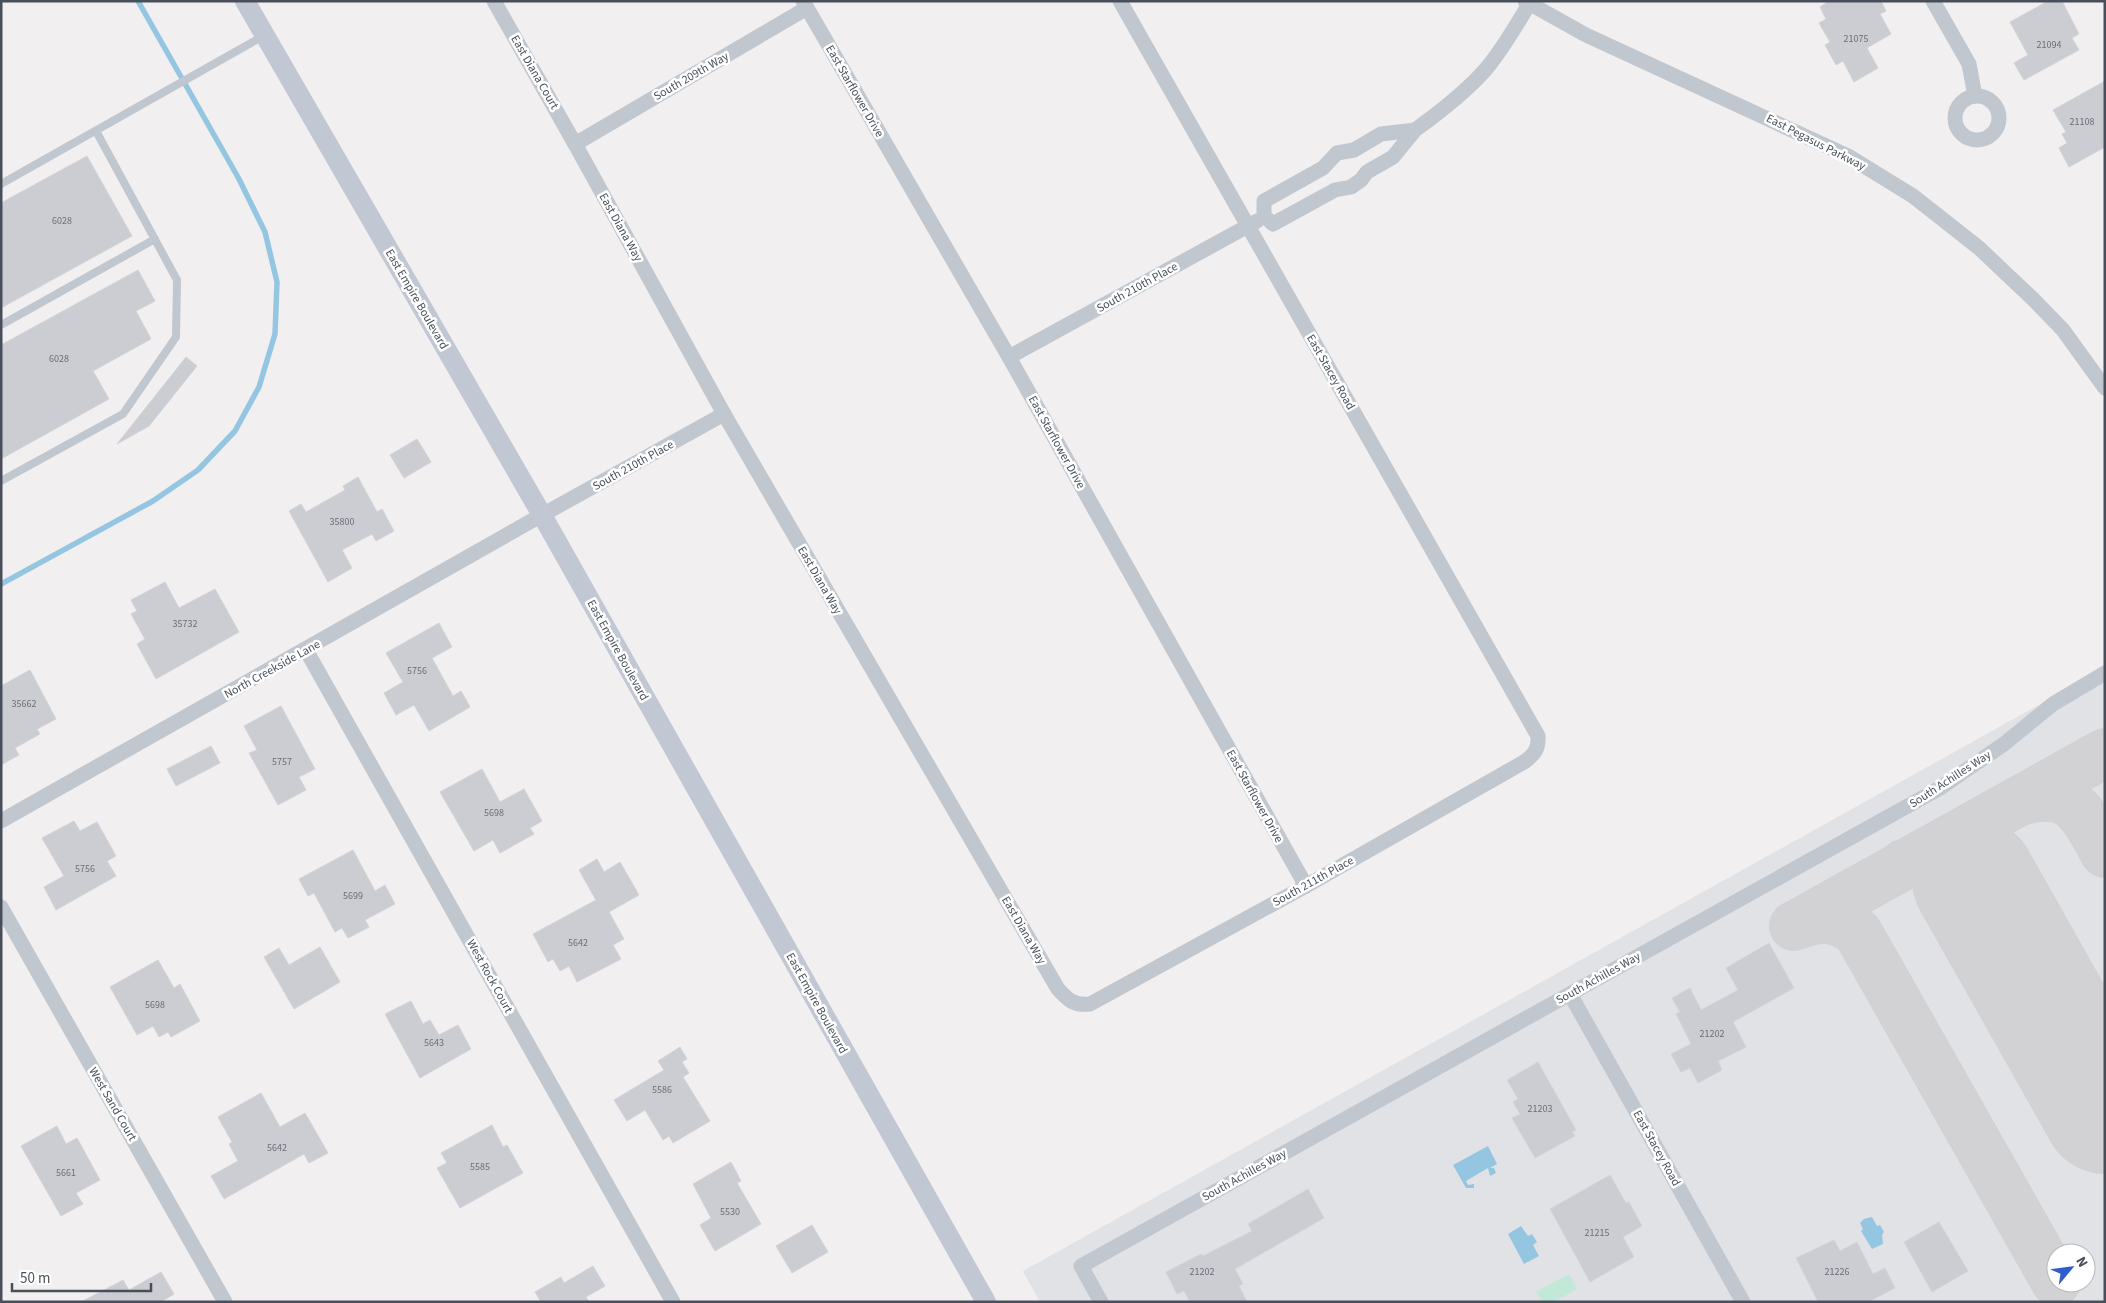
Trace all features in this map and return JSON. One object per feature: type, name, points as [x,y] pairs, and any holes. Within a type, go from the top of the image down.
[{"type":"street","name":"East Empire Boulevard","points":[[245,1],[542,515],[986,1302]]},
{"type":"street","name":"East Diana Court","points":[[494,1],[576,144]]},
{"type":"street","name":"East Stacey Road","points":[[1120,1],[1538,736],[1539,744]]},
{"type":"street","points":[[1933,1],[1969,64],[1975,96]]},
{"type":"street","name":"South 210th Place","points":[[1415,130],[1381,134],[1354,150],[1337,153],[1323,168],[1264,200],[1265,217],[1273,224],[1335,190],[1351,187],[1368,172],[1392,156],[1415,130],[1440,112],[1486,69],[1501,49],[1529,2]]},
{"type":"street","name":"East Pegasus Parkway","points":[[1529,2],[1586,35],[1848,156],[1913,196],[1979,248],[2033,299],[2063,330],[2105,388]]},
{"type":"street","name":"South 209th Way","points":[[576,144],[805,4]]},
{"type":"street","name":"East Starflower Drive","points":[[805,4],[1009,358],[1306,886]]},
{"type":"street","name":"East Diana Way","points":[[576,144],[724,414],[1058,989],[1068,1000],[1079,1005]]},
{"type":"street","points":[[1323,168],[1335,190]]},
{"type":"street","name":"South 210th Place","points":[[1009,358],[1265,217]]},
{"type":"street","name":"South 210th Place","points":[[542,515],[724,414]]},
{"type":"street","name":"North Creekside Lane","points":[[1,821],[542,515]]},
{"type":"street","name":"West Rock Court","points":[[306,650],[673,1302]]},
{"type":"street","name":"South Achilles Way","points":[[1101,1302],[1081,1266],[1940,788],[2004,744],[2053,704],[2105,673]]},
{"type":"street","name":"South 211th Place","points":[[1079,1005],[1090,1004],[1306,886],[1524,762],[1534,755],[1539,744]]},
{"type":"street","name":"West Sand Court","points":[[1,907],[225,1302]]},
{"type":"street","name":"East Stacey Road","points":[[1570,994],[1743,1302]]},
{"type":"lane","points":[[1,184],[265,35]]},
{"type":"lane","points":[[1,481],[123,414],[176,337],[177,280],[96,131]]},
{"type":"lane","points":[[1,325],[155,239]]},
{"type":"shaded area","points":[[2105,668],[2105,1302],[1040,1302],[1023,1271]]},
{"type":"green space","points":[[1569,1274],[1577,1289],[1554,1302],[1542,1302],[1536,1292]]},
{"type":"water","points":[[1488,1146],[1497,1164],[1490,1168],[1494,1168],[1496,1173],[1490,1176],[1488,1168],[1466,1181],[1468,1185],[1474,1184],[1474,1188],[1466,1188],[1453,1165]]},
{"type":"water","points":[[1872,1217],[1877,1226],[1880,1225],[1884,1232],[1882,1235],[1883,1244],[1872,1249],[1861,1231],[1863,1229],[1860,1223],[1864,1219]]},
{"type":"water","points":[[1521,1226],[1528,1236],[1532,1234],[1537,1242],[1533,1245],[1539,1256],[1524,1264],[1508,1234]]},
{"type":"building","points":[[1829,1],[1881,1],[1886,11],[1880,14],[1891,34],[1867,48],[1878,68],[1854,82],[1843,61],[1836,65],[1825,45],[1830,42],[1819,23],[1826,19],[1820,7]]},
{"type":"building","points":[[2048,1],[2062,1],[2079,34],[2072,38],[2079,50],[2024,80],[2014,63],[2028,55],[2010,22]]},
{"type":"building","points":[[2105,81],[2105,147],[2069,167],[2059,148],[2067,143],[2062,134],[2066,132],[2053,110]]},
{"type":"building","points":[[87,156],[132,236],[1,308],[1,203]]},
{"type":"building","points":[[138,270],[155,301],[136,311],[151,339],[93,371],[109,399],[1,459],[1,345]]},
{"type":"building","points":[[186,357],[197,366],[149,426],[117,444]]},
{"type":"building","points":[[417,439],[431,462],[404,478],[390,455]]},
{"type":"building","points":[[358,477],[377,512],[382,509],[394,531],[376,541],[372,534],[342,550],[352,568],[328,582],[289,511],[301,504],[306,512],[345,490],[343,486]]},
{"type":"building","points":[[165,582],[179,608],[215,589],[239,632],[156,679],[137,644],[145,639],[131,614],[137,611],[131,600]]},
{"type":"building","points":[[439,623],[452,647],[432,658],[453,696],[461,691],[470,707],[429,731],[414,705],[396,715],[384,693],[403,682],[386,653]]},
{"type":"building","points":[[30,670],[56,719],[37,729],[40,734],[15,748],[19,755],[1,765],[1,686]]},
{"type":"building","points":[[281,706],[315,769],[299,777],[306,790],[278,805],[249,753],[257,750],[244,726]]},
{"type":"building","points":[[211,746],[220,763],[176,786],[167,769]]},
{"type":"building","points":[[482,769],[500,802],[524,789],[542,821],[530,828],[534,834],[500,853],[493,840],[474,851],[440,792]]},
{"type":"building","points":[[74,821],[80,831],[97,822],[116,856],[107,861],[116,876],[56,910],[44,887],[64,876],[42,838]]},
{"type":"building","points":[[353,850],[375,891],[385,885],[395,904],[365,920],[369,927],[348,938],[342,928],[335,932],[314,893],[308,896],[299,879]]},
{"type":"building","points":[[597,859],[604,872],[620,862],[639,895],[609,912],[624,939],[613,945],[621,959],[577,982],[569,966],[560,971],[553,959],[548,962],[533,934],[596,900],[579,870]]},
{"type":"building","points":[[1769,943],[1794,988],[1733,1022],[1746,1047],[1718,1061],[1722,1070],[1698,1083],[1690,1068],[1681,1072],[1671,1054],[1691,1044],[1676,1014],[1680,1012],[1672,998],[1690,988],[1701,1010],[1738,990],[1726,968]]},
{"type":"building","points":[[320,947],[340,982],[294,1009],[264,957],[279,948],[289,965]]},
{"type":"building","points":[[158,960],[174,988],[180,984],[200,1021],[171,1037],[168,1032],[159,1037],[153,1026],[137,1035],[110,987]]},
{"type":"building","points":[[411,1001],[423,1024],[430,1020],[439,1035],[458,1025],[471,1049],[420,1078],[385,1014]]},
{"type":"building","points":[[680,1047],[687,1059],[682,1062],[689,1073],[683,1077],[710,1121],[673,1143],[669,1136],[663,1140],[645,1110],[627,1121],[614,1100],[664,1070],[658,1061]]},
{"type":"building","points":[[1538,1062],[1576,1130],[1572,1132],[1575,1136],[1535,1158],[1512,1118],[1520,1114],[1513,1102],[1518,1099],[1507,1080]]},
{"type":"building","points":[[261,1093],[280,1127],[305,1113],[328,1153],[309,1163],[304,1154],[224,1199],[211,1176],[238,1161],[229,1144],[232,1142],[218,1117]]},
{"type":"building","points":[[492,1125],[503,1147],[507,1145],[523,1173],[460,1208],[437,1168],[447,1163],[441,1153]]},
{"type":"building","points":[[57,1126],[66,1144],[77,1138],[100,1180],[76,1193],[83,1204],[61,1216],[21,1146]]},
{"type":"building","points":[[731,1162],[741,1181],[737,1183],[761,1224],[715,1251],[700,1225],[711,1218],[693,1184]]},
{"type":"building","points":[[1610,1175],[1626,1203],[1629,1202],[1642,1226],[1623,1237],[1634,1257],[1590,1282],[1550,1209]]},
{"type":"building","points":[[1308,1189],[1324,1218],[1235,1269],[1243,1284],[1239,1286],[1247,1302],[1190,1302],[1184,1291],[1177,1294],[1166,1272],[1252,1231],[1248,1224]]},
{"type":"building","points":[[1939,1222],[1968,1271],[1932,1292],[1904,1242]]},
{"type":"building","points":[[812,1225],[828,1252],[792,1273],[776,1246]]},
{"type":"building","points":[[1834,1240],[1840,1251],[1857,1242],[1873,1274],[1885,1268],[1895,1288],[1868,1302],[1818,1302],[1796,1258]]},
{"type":"building","points":[[593,1266],[605,1286],[586,1297],[589,1302],[541,1302],[535,1292],[561,1277],[564,1283]]},
{"type":"building","points":[[161,1272],[174,1294],[161,1302],[81,1302],[123,1280],[129,1290]]},
{"type":"waterway","points":[[1,584],[153,501],[198,470],[235,431],[259,387],[275,334],[277,282],[265,232],[239,179],[138,1]]},
{"type":"taxiway","points":[[1796,925],[2105,753]]},
{"type":"taxiway","points":[[2017,802],[2035,798],[2050,797],[2062,799],[2081,813],[2105,853]]},
{"type":"taxiway","points":[[1904,864],[1933,859],[1951,862],[1967,872],[1974,880]]},
{"type":"taxiway","points":[[1794,926],[1811,920],[1827,919],[1842,923],[1858,933],[2046,1264]]},
{"type":"runway","points":[[1974,880],[2105,1112]]}]
